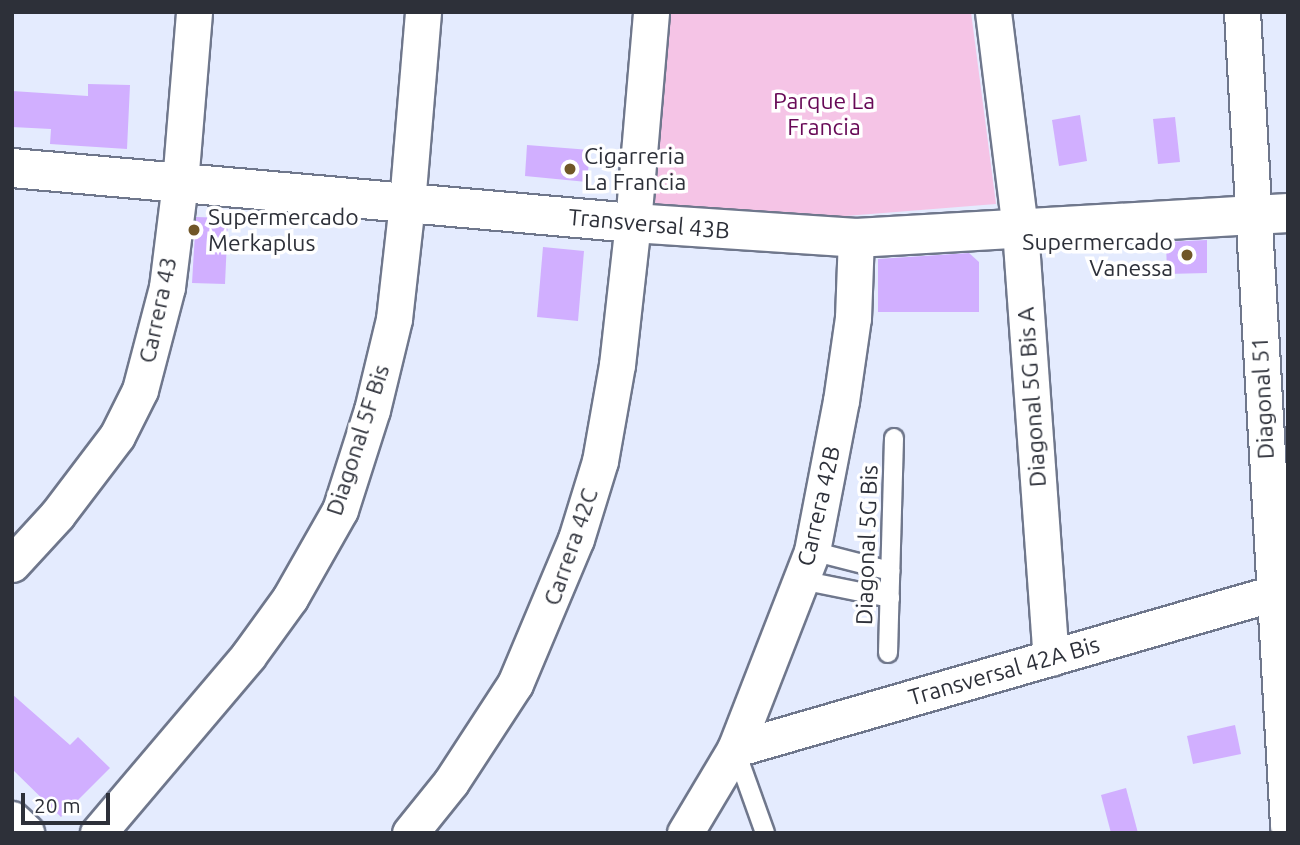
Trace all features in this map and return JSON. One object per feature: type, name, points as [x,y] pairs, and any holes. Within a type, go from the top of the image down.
[{"type":"street","name":"Carrera 43","points":[[12,565],[57,515],[117,436],[140,390],[167,287],[180,183],[194,12]]},
{"type":"street","name":"Diagonal 5F Bis","points":[[98,833],[248,656],[290,598],[340,510],[372,410],[394,319],[423,12]]},
{"type":"street","name":"Carrera 42C","points":[[410,833],[451,782],[516,684],[576,539],[600,461],[610,412],[633,223],[651,12]]},
{"type":"street","name":"Diagonal 5G Bis A","points":[[993,12],[1020,229],[1051,658]]},
{"type":"street","name":"Diagonal 51","points":[[1242,12],[1270,214],[1274,593],[1288,825]]},
{"type":"street","name":"Transversal 43B","points":[[12,168],[633,223],[856,238],[1270,214]]},
{"type":"street","name":"Carrera 42B","points":[[685,833],[735,749],[807,566],[845,377],[853,318],[856,238]]},
{"type":"street","name":"Transversal 42A Bis","points":[[735,749],[1274,593]]},
{"type":"street","points":[[12,821],[25,833]]},
{"type":"lane","name":"Diagonal 5G Bis","points":[[888,653],[894,439]]},
{"type":"lane","points":[[807,566],[890,571]]},
{"type":"lane","points":[[807,566],[890,598]]},
{"type":"lane","points":[[735,749],[765,833]]},
{"type":"green space","name":"Parque La Francia","points":[[670,12],[971,12],[996,204],[833,217],[652,204]]},
{"type":"building","points":[[88,84],[130,85],[127,149],[50,144],[51,129],[12,127],[12,91],[88,96]]},
{"type":"building","points":[[1080,115],[1087,161],[1059,166],[1052,120]]},
{"type":"building","points":[[1175,117],[1180,162],[1158,164],[1153,119]]},
{"type":"building","points":[[527,145],[590,150],[587,182],[525,176]]},
{"type":"building","points":[[196,217],[228,218],[225,284],[192,283]]},
{"type":"building","name":"Supermercado Vanessa","points":[[1207,240],[1207,273],[1167,274],[1166,242]]},
{"type":"building","points":[[543,247],[584,251],[578,321],[537,317]]},
{"type":"building","points":[[969,253],[979,262],[979,312],[878,312],[878,259]]},
{"type":"building","points":[[12,694],[70,745],[78,737],[110,768],[61,817],[12,769]]},
{"type":"building","points":[[1235,725],[1241,754],[1193,764],[1187,736]]},
{"type":"building","points":[[1126,788],[1138,833],[1111,833],[1101,795]]},
{"type":"place","name":"Cigarreria La Francia","points":[[570,169]]},
{"type":"place","name":"Supermercado Merkaplus","points":[[194,230]]},
{"type":"place","name":"Supermercado Vanessa","points":[[1187,255]]}]
